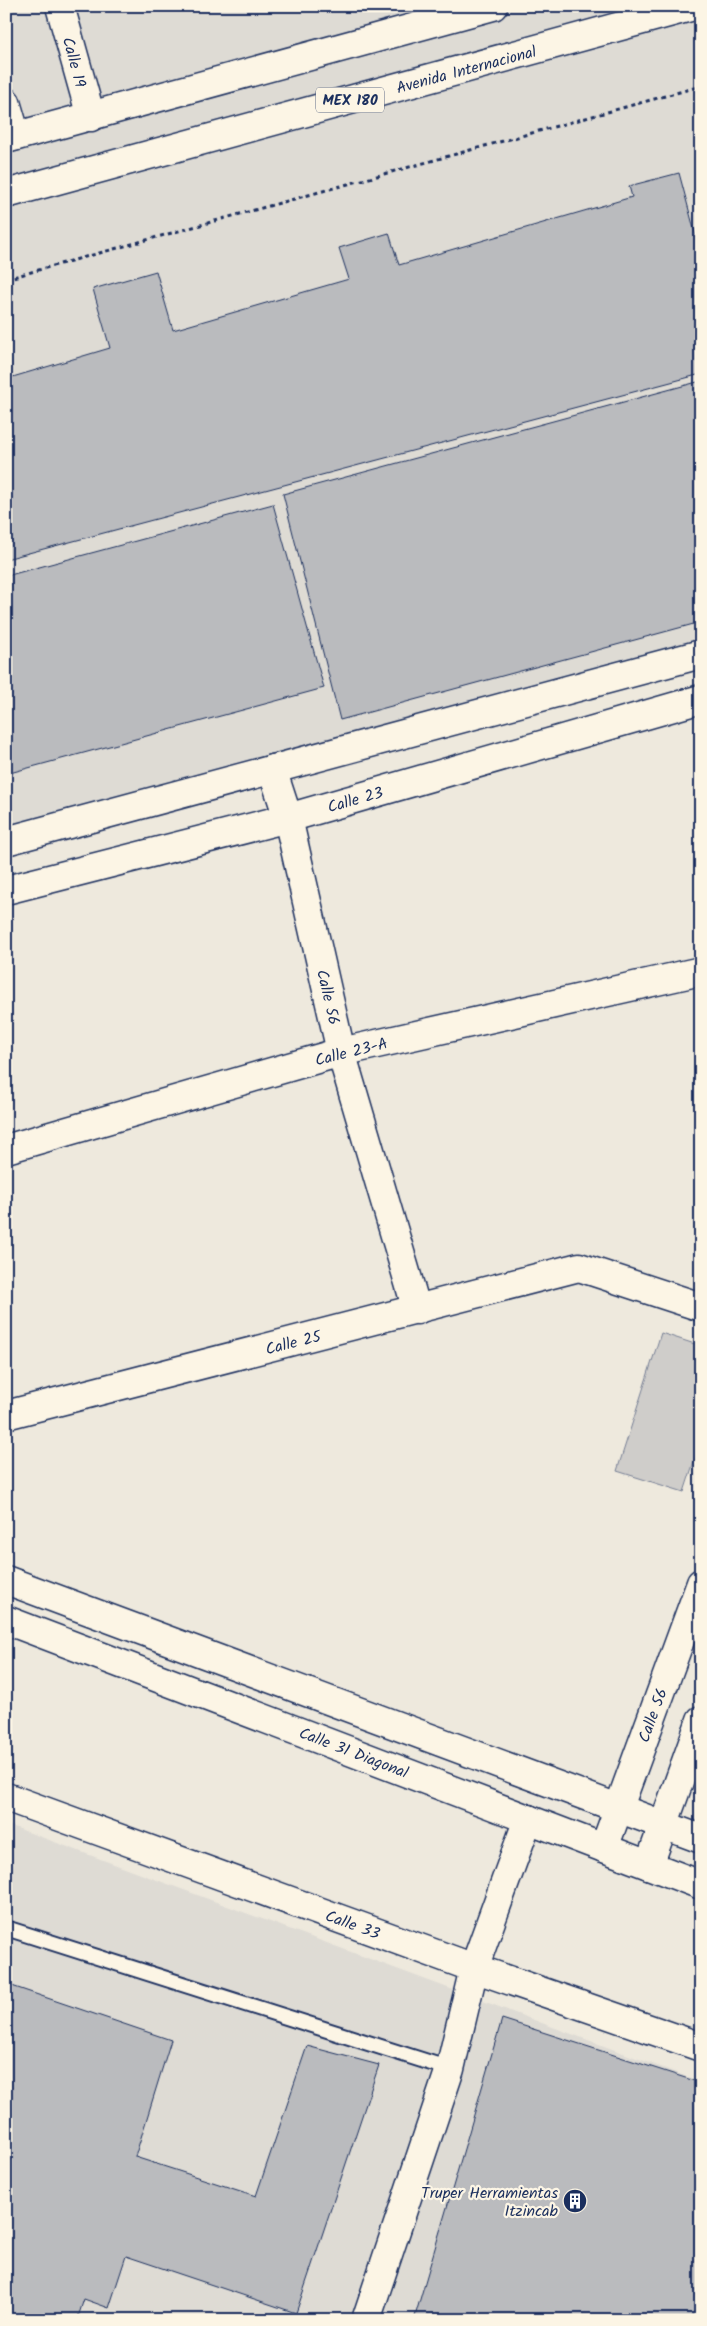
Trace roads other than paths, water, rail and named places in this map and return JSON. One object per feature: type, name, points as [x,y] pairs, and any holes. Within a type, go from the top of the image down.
[{"type":"street","name":"Calle 19","points":[[60,6],[90,117]]},
{"type":"street","points":[[6,102],[11,137],[493,6]]},
{"type":"street","name":"Avenida Internacional","points":[[6,194],[694,6]]},
{"type":"street","points":[[6,841],[701,654]]},
{"type":"street","name":"Calle 23","points":[[6,890],[288,818],[701,699]]},
{"type":"street","name":"Calle 56","points":[[272,769],[288,818],[341,1052],[417,1310]]},
{"type":"street","name":"Calle 23-A","points":[[6,1149],[341,1052],[701,971]]},
{"type":"street","name":"Calle 25","points":[[6,1415],[579,1267],[701,1307]]},
{"type":"street","points":[[6,1580],[701,1838]]},
{"type":"street","name":"Calle 56","points":[[604,1848],[701,1583]]},
{"type":"street","name":"Calle 31 Diagonal","points":[[6,1620],[701,1885]]},
{"type":"street","points":[[649,1866],[701,1720]]},
{"type":"street","points":[[427,1779],[441,1742]]},
{"type":"street","name":"Calle 33","points":[[6,1797],[474,1968],[701,2047]]},
{"type":"street","points":[[366,2320],[450,2069],[474,1968],[528,1819]]},
{"type":"lane","points":[[6,1928],[450,2069]]},
{"type":"place","name":"Truper Herramientas Itzincab","points":[[575,2201]]}]
